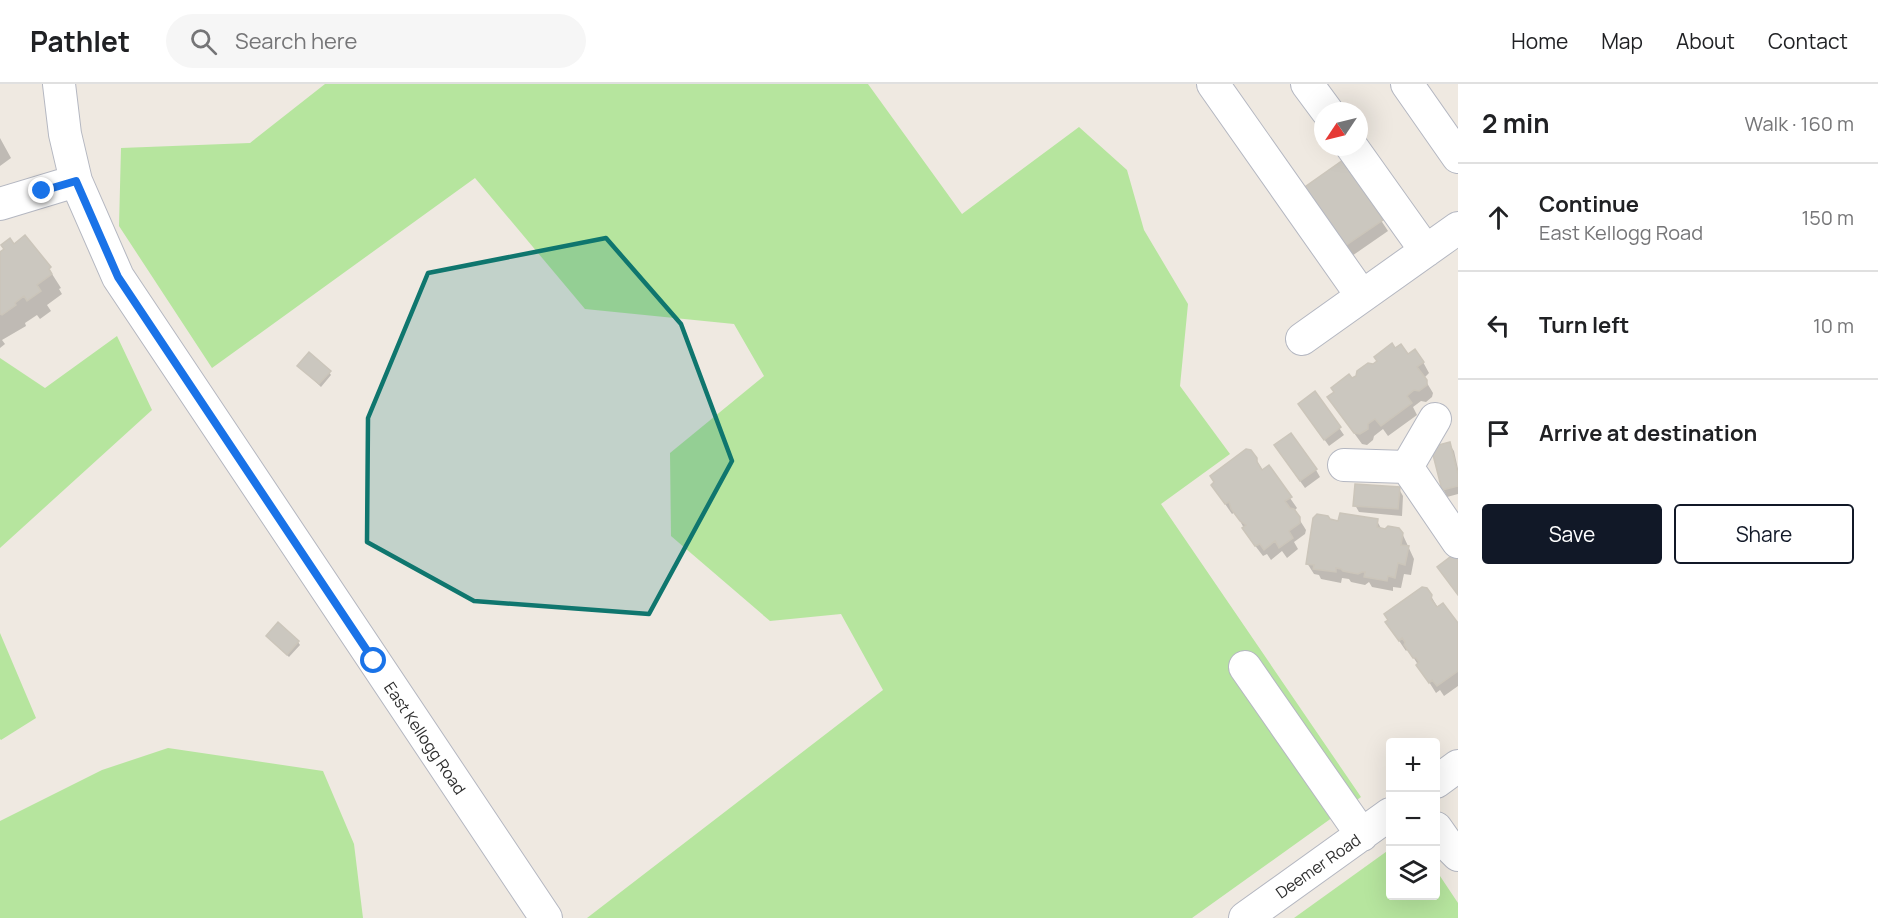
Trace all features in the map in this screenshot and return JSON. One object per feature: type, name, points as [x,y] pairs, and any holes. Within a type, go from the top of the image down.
[{"type":"street","name":"East Kellogg Road","points":[[59,84],[65,134],[76,181],[118,277],[546,918]]},
{"type":"street","points":[[1213,84],[1362,296]]},
{"type":"street","points":[[1307,84],[1320,102]]},
{"type":"street","points":[[1407,84],[1458,157]]},
{"type":"street","points":[[1358,156],[1426,251]]},
{"type":"street","points":[[0,204],[76,181]]},
{"type":"street","points":[[1302,339],[1458,228]]},
{"type":"street","points":[[1407,467],[1435,419]]},
{"type":"street","points":[[1344,465],[1407,467]]},
{"type":"street","points":[[1407,467],[1458,542]]},
{"type":"street","points":[[1245,667],[1362,835]]},
{"type":"street","points":[[1440,779],[1458,766]]},
{"type":"street","name":"Deemer Road","points":[[1245,918],[1386,817]]},
{"type":"street","points":[[1440,834],[1458,855]]},
{"type":"highlighted area","points":[[606,238],[681,324],[732,461],[649,614],[474,601],[367,542],[368,418],[428,273]]},
{"type":"green space","points":[[325,84],[868,84],[962,214],[1079,127],[1127,170],[1144,230],[1188,304],[1180,386],[1230,454],[1161,504],[1361,797],[1192,918],[587,918],[883,690],[841,614],[770,621],[671,536],[670,453],[764,376],[734,324],[585,309],[475,178],[212,368],[119,226],[121,148],[250,143]]},
{"type":"green space","points":[[117,336],[152,410],[0,548],[0,358],[45,388]]},
{"type":"green space","points":[[0,633],[36,718],[1,740],[0,739]]},
{"type":"green space","points":[[168,748],[323,771],[354,844],[363,918],[0,918],[0,821],[102,770]]},
{"type":"green space","points":[[1386,852],[1386,900],[1440,900],[1440,876],[1458,903],[1458,918],[1294,918]]},
{"type":"building","points":[[1343,160],[1383,220],[1342,248],[1302,189]]},
{"type":"building","points":[[25,235],[51,267],[49,269],[52,274],[37,285],[41,291],[27,301],[24,296],[2,315],[0,314],[0,252],[4,249],[1,245],[10,238],[14,244]]},
{"type":"building","points":[[1392,343],[1395,348],[1401,344],[1408,354],[1415,349],[1424,362],[1417,367],[1427,380],[1427,385],[1419,391],[1414,390],[1407,396],[1412,403],[1381,426],[1375,419],[1368,424],[1368,429],[1360,434],[1354,433],[1327,397],[1334,392],[1331,388],[1349,374],[1352,378],[1356,376],[1357,371],[1368,363],[1373,364],[1377,361],[1374,357]]},
{"type":"building","points":[[309,352],[331,371],[319,384],[297,366]]},
{"type":"building","points":[[1315,391],[1341,427],[1324,440],[1298,404]]},
{"type":"building","points":[[1291,433],[1317,469],[1300,481],[1274,445]]},
{"type":"building","points":[[1450,442],[1458,474],[1458,486],[1442,490],[1431,447]]},
{"type":"building","points":[[1246,449],[1251,450],[1262,470],[1269,465],[1292,497],[1285,501],[1300,517],[1300,523],[1289,531],[1293,538],[1279,548],[1275,541],[1264,550],[1260,544],[1255,546],[1242,528],[1246,525],[1231,509],[1229,502],[1225,504],[1211,485],[1214,482],[1210,476]]},
{"type":"building","points":[[1355,484],[1400,487],[1398,509],[1353,506]]},
{"type":"building","points":[[1340,513],[1378,519],[1377,527],[1399,528],[1403,533],[1401,545],[1409,546],[1405,565],[1398,563],[1395,578],[1388,576],[1387,581],[1364,577],[1365,572],[1358,574],[1336,568],[1336,572],[1313,569],[1314,565],[1306,564],[1313,518],[1317,514],[1338,521]]},
{"type":"building","points":[[1454,554],[1458,559],[1458,595],[1437,567]]},
{"type":"building","points":[[1422,587],[1427,588],[1437,607],[1443,603],[1458,623],[1458,671],[1437,686],[1432,680],[1429,683],[1416,665],[1419,662],[1413,658],[1404,645],[1405,642],[1402,638],[1399,641],[1385,622],[1388,620],[1384,614]]},
{"type":"building","points":[[278,622],[299,641],[287,655],[266,636]]},
{"type":"route","points":[[42,191],[76,181],[118,277],[374,661]]}]
